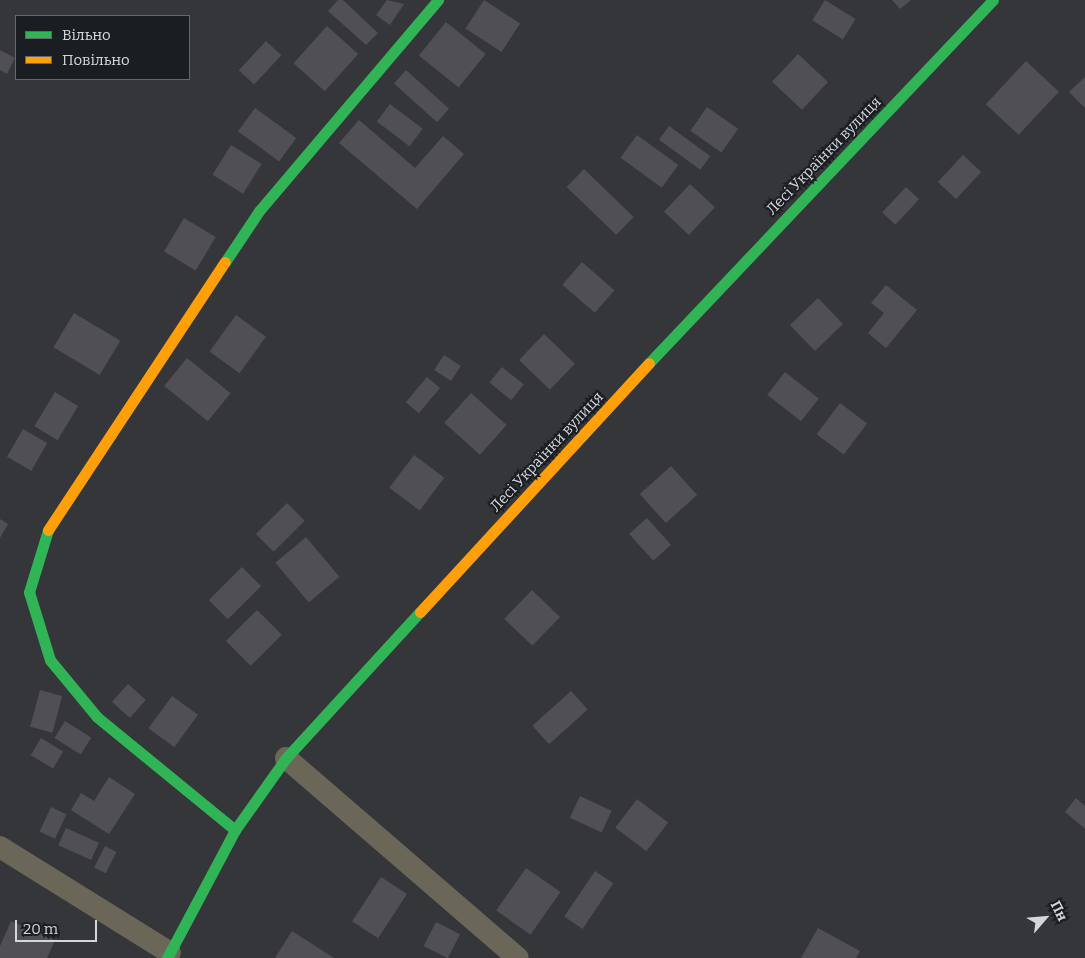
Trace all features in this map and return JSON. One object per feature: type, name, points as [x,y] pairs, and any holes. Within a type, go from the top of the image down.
[{"type":"street","points":[[235,830],[97,717],[50,660],[29,592],[51,522],[259,211],[438,0]]},
{"type":"street","name":"Лесі Українки вулиця","points":[[168,955],[235,830],[286,758],[725,280],[994,0]]},
{"type":"street","points":[[286,758],[518,958]]},
{"type":"street","points":[[0,847],[168,955]]},
{"type":"building","points":[[338,0],[343,0],[378,33],[366,45],[328,11]]},
{"type":"building","points":[[387,0],[404,4],[390,25],[376,15]]},
{"type":"building","points":[[484,0],[520,23],[502,52],[465,29]]},
{"type":"building","points":[[825,0],[856,19],[843,39],[812,20]]},
{"type":"building","points":[[892,0],[911,0],[900,9]]},
{"type":"building","points":[[446,22],[486,54],[459,88],[419,55]]},
{"type":"building","points":[[327,26],[358,54],[325,91],[294,63]]},
{"type":"building","points":[[266,41],[281,55],[254,85],[239,70]]},
{"type":"building","points":[[0,50],[15,58],[7,74],[0,70]]},
{"type":"building","points":[[798,54],[828,82],[802,110],[772,82]]},
{"type":"building","points":[[1026,61],[1059,92],[1019,135],[986,104]]},
{"type":"building","points":[[406,70],[449,109],[437,122],[394,83]]},
{"type":"building","points":[[1085,77],[1085,108],[1069,92]]},
{"type":"building","points":[[390,104],[423,129],[410,146],[377,122]]},
{"type":"building","points":[[707,107],[738,129],[721,153],[690,131]]},
{"type":"building","points":[[255,108],[296,138],[279,161],[238,131]]},
{"type":"building","points":[[359,120],[415,168],[443,136],[464,154],[417,209],[339,143]]},
{"type":"building","points":[[669,126],[710,156],[700,170],[659,140]]},
{"type":"building","points":[[637,135],[678,165],[662,188],[621,158]]},
{"type":"building","points":[[231,145],[262,164],[243,194],[212,175]]},
{"type":"building","points":[[963,155],[981,172],[956,199],[938,182]]},
{"type":"building","points":[[584,169],[634,217],[616,235],[567,187]]},
{"type":"building","points":[[690,184],[715,207],[689,235],[664,212]]},
{"type":"building","points":[[906,187],[919,199],[895,225],[882,213]]},
{"type":"building","points":[[184,218],[216,237],[196,270],[164,251]]},
{"type":"building","points":[[582,262],[614,290],[595,313],[562,285]]},
{"type":"building","points":[[886,285],[917,310],[886,348],[868,333],[884,313],[871,303]]},
{"type":"building","points":[[818,298],[843,324],[815,351],[790,325]]},
{"type":"building","points":[[74,313],[120,341],[100,375],[53,347]]},
{"type":"building","points":[[236,315],[266,337],[239,373],[210,351]]},
{"type":"building","points":[[544,334],[575,364],[550,390],[519,360]]},
{"type":"building","points":[[444,355],[461,366],[451,381],[434,370]]},
{"type":"building","points":[[187,358],[231,393],[208,421],[164,386]]},
{"type":"building","points":[[502,367],[524,385],[511,400],[489,383]]},
{"type":"building","points":[[785,372],[819,398],[801,421],[767,395]]},
{"type":"building","points":[[427,377],[440,388],[419,413],[406,402]]},
{"type":"building","points":[[55,392],[78,406],[58,440],[34,426]]},
{"type":"building","points":[[471,393],[507,425],[480,455],[444,423]]},
{"type":"building","points":[[840,403],[867,423],[844,455],[817,434]]},
{"type":"building","points":[[23,429],[47,443],[31,471],[7,457]]},
{"type":"building","points":[[414,455],[444,478],[420,511],[389,488]]},
{"type":"building","points":[[671,466],[697,495],[666,523],[640,494]]},
{"type":"building","points":[[287,503],[305,521],[274,552],[256,534]]},
{"type":"building","points":[[647,518],[671,545],[653,561],[629,534]]},
{"type":"building","points":[[0,519],[8,524],[0,538]]},
{"type":"building","points":[[306,537],[339,577],[309,603],[275,563]]},
{"type":"building","points":[[242,567],[261,586],[228,619],[209,600]]},
{"type":"building","points":[[532,590],[560,617],[532,646],[504,619]]},
{"type":"building","points":[[257,610],[282,635],[251,666],[226,641]]},
{"type":"building","points":[[128,684],[146,700],[130,718],[112,702]]},
{"type":"building","points":[[40,690],[62,696],[52,733],[30,727]]},
{"type":"building","points":[[571,691],[588,710],[549,744],[532,726]]},
{"type":"building","points":[[172,696],[198,715],[174,747],[148,728]]},
{"type":"building","points":[[65,721],[91,737],[81,754],[54,738]]},
{"type":"building","points":[[41,738],[63,751],[53,769],[31,755]]},
{"type":"building","points":[[109,777],[135,794],[109,834],[71,810],[81,793],[94,801]]},
{"type":"building","points":[[580,796],[612,811],[602,833],[570,818]]},
{"type":"building","points":[[1076,798],[1085,806],[1085,829],[1065,812]]},
{"type":"building","points":[[637,799],[668,822],[646,851],[615,828]]},
{"type":"building","points":[[51,807],[66,814],[55,839],[40,831]]},
{"type":"building","points":[[66,828],[99,843],[91,860],[58,845]]},
{"type":"building","points":[[105,846],[117,852],[106,873],[94,867]]},
{"type":"building","points":[[526,868],[560,892],[531,935],[496,911]]},
{"type":"building","points":[[595,871],[613,883],[582,929],[564,917]]},
{"type":"building","points":[[381,877],[407,894],[378,938],[352,921]]},
{"type":"building","points":[[11,921],[55,940],[47,958],[0,958],[0,946]]},
{"type":"building","points":[[436,922],[460,934],[448,958],[424,946]]},
{"type":"building","points":[[818,928],[860,951],[856,958],[801,958]]},
{"type":"building","points":[[292,931],[334,958],[275,958]]},
{"type":"traffic: fast","points":[[225,262],[259,211],[438,0]]},
{"type":"traffic: fast","points":[[649,363],[993,0]]},
{"type":"traffic: fast","points":[[48,530],[29,592],[50,660],[97,717],[235,830]]},
{"type":"traffic: fast","points":[[167,958],[235,830],[286,758],[420,612]]},
{"type":"traffic: slow","points":[[48,530],[225,262]]},
{"type":"traffic: slow","points":[[420,612],[649,363]]}]
